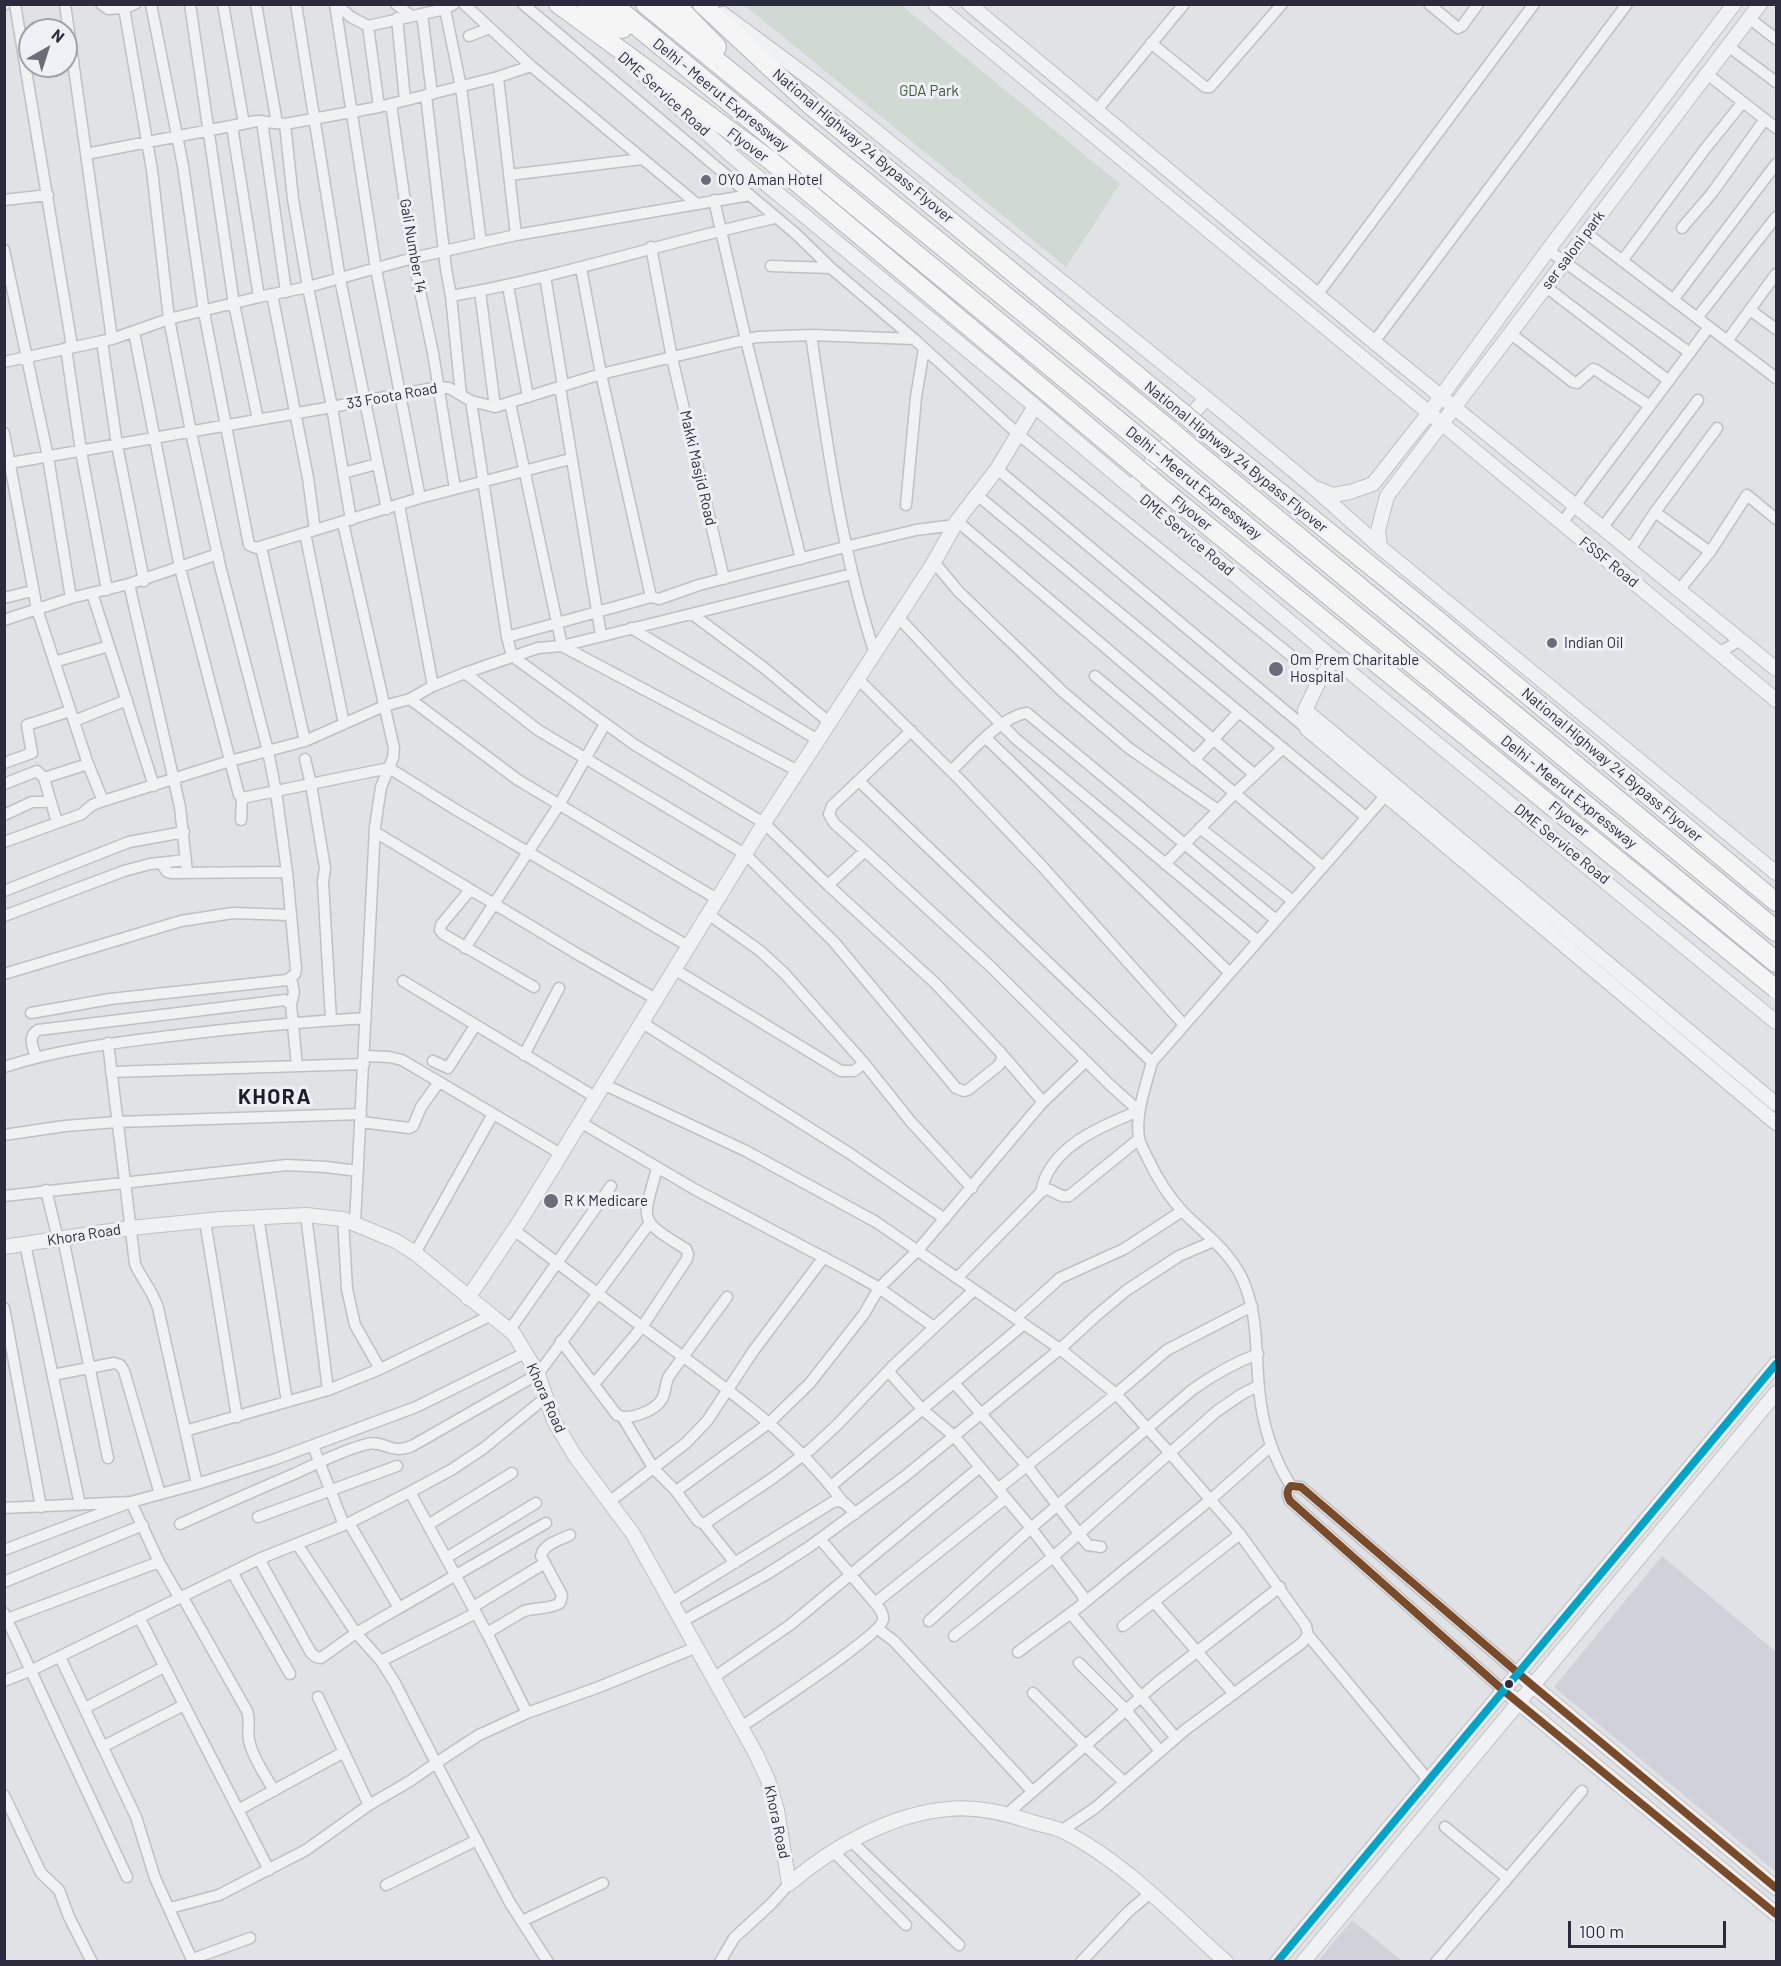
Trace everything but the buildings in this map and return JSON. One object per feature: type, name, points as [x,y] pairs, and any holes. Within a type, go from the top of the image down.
[{"type":"highway","name":"Flyover","points":[[558,4],[770,160],[1165,491],[1776,989]]},
{"type":"highway","points":[[587,4],[712,88]]},
{"type":"highway","name":"Delhi - Meerut Expressway","points":[[611,4],[1776,962]]},
{"type":"highway","name":"Delhi - Meerut Expressway","points":[[646,4],[1170,431],[1776,931]]},
{"type":"highway","points":[[674,4],[790,122]]},
{"type":"highway","name":"National Highway 24 Bypass Flyover","points":[[702,4],[809,104],[1425,610],[1776,902]]},
{"type":"street","points":[[15,4],[48,195],[81,451],[107,590]]},
{"type":"street","points":[[65,4],[86,154],[117,445],[144,581]]},
{"type":"street","points":[[101,4],[108,9],[124,8],[135,4]]},
{"type":"street","points":[[151,4],[177,137],[224,426],[247,542],[251,547],[261,547],[420,498],[570,459]]},
{"type":"street","points":[[190,4],[234,304],[258,420]]},
{"type":"street","points":[[224,4],[244,124]]},
{"type":"street","points":[[256,4],[281,124],[308,287],[332,407],[343,473],[347,521],[394,748],[393,758],[381,787],[377,806],[365,1060],[358,1171],[349,1221],[347,1289],[354,1325],[380,1369]]},
{"type":"street","points":[[296,4],[340,279],[387,508]]},
{"type":"street","points":[[336,4],[351,17],[368,26],[449,7],[481,243]]},
{"type":"street","points":[[336,4],[376,269],[420,498]]},
{"type":"street","points":[[396,4],[410,15]]},
{"type":"street","points":[[464,4],[531,66],[696,204]]},
{"type":"street","points":[[524,4],[795,234],[1019,435],[1320,679]]},
{"type":"street","points":[[710,4],[820,86],[1206,398],[1313,487],[1380,547],[1776,873]]},
{"type":"street","name":"FSSF Road","points":[[935,4],[1776,700]]},
{"type":"street","name":"FSSF Road","points":[[969,4],[1439,396],[1776,669]]},
{"type":"street","points":[[1096,111],[1184,4]]},
{"type":"street","points":[[1151,43],[1205,87],[1210,87],[1282,4]]},
{"type":"street","points":[[1429,4],[1458,28],[1478,4]]},
{"type":"street","points":[[1317,295],[1534,4]]},
{"type":"street","points":[[1374,342],[1627,4]]},
{"type":"street","points":[[1313,487],[1334,495],[1372,484],[1429,413],[1439,396],[1734,4]]},
{"type":"street","name":"ser saloni park","points":[[1380,547],[1378,531],[1387,496],[1760,4]]},
{"type":"street","points":[[31,1013],[110,999],[291,978],[296,969],[287,872],[276,792],[268,751],[218,554],[169,319],[152,170],[124,8]]},
{"type":"street","points":[[422,14],[460,395]]},
{"type":"street","points":[[396,18],[405,99]]},
{"type":"street","points":[[1749,18],[1776,39]]},
{"type":"street","points":[[368,26],[379,107]]},
{"type":"street","points":[[469,36],[490,28]]},
{"type":"street","name":"DME Service Road","points":[[604,40],[731,155],[1035,406],[1334,658],[1776,1022]]},
{"type":"street","points":[[1728,46],[1776,82]]},
{"type":"street","points":[[86,154],[244,124],[262,122],[281,124],[352,113],[460,87],[531,66]]},
{"type":"street","points":[[1707,74],[1776,128]]},
{"type":"street","points":[[498,77],[516,235]]},
{"type":"street","points":[[1622,261],[1743,102]]},
{"type":"street","name":"Gali Number 14","points":[[391,104],[413,258],[439,387],[455,489]]},
{"type":"street","points":[[1682,228],[1712,193],[1765,119]]},
{"type":"street","points":[[262,122],[286,292]]},
{"type":"street","points":[[232,126],[260,297]]},
{"type":"street","points":[[509,175],[642,159]]},
{"type":"street","points":[[1673,300],[1776,164]]},
{"type":"street","points":[[4,200],[48,195]]},
{"type":"street","points":[[4,362],[107,340],[169,319],[308,287],[444,251],[516,235],[750,195]]},
{"type":"street","points":[[714,201],[801,560]]},
{"type":"street","points":[[1697,318],[1776,217]]},
{"type":"street","points":[[451,296],[508,286],[651,247],[775,218]]},
{"type":"street","points":[[1586,233],[1776,378]]},
{"type":"street","name":"Makki Masjid Road","points":[[651,247],[672,358],[724,579]]},
{"type":"street","points":[[4,250],[48,457],[71,598]]},
{"type":"street","points":[[1548,250],[1690,353]]},
{"type":"street","points":[[771,266],[831,268]]},
{"type":"street","points":[[581,267],[601,374],[651,597]]},
{"type":"street","points":[[1728,341],[1750,310],[1773,287],[1776,274]]},
{"type":"street","points":[[545,276],[570,459],[601,635]]},
{"type":"street","points":[[508,286],[528,397]]},
{"type":"street","points":[[1546,287],[1669,381]]},
{"type":"street","points":[[480,291],[495,407]]},
{"type":"street","points":[[272,294],[308,478],[310,532],[344,724]]},
{"type":"street","points":[[1750,310],[1776,329]]},
{"type":"street","points":[[1562,523],[1709,327]]},
{"type":"street","points":[[134,332],[180,568],[239,795],[242,798],[241,820]]},
{"type":"street","points":[[1510,333],[1573,382],[1577,383],[1593,369],[1650,406]]},
{"type":"street","points":[[811,335],[826,442],[845,547],[875,654]]},
{"type":"street","name":"33 Foota Road","points":[[7,463],[296,414],[439,387],[449,388],[471,401],[495,407],[601,374],[746,340],[775,336],[914,339]]},
{"type":"street","points":[[906,505],[916,397],[924,349]]},
{"type":"street","points":[[1131,487],[1206,398]]},
{"type":"street","points":[[1603,527],[1698,400]]},
{"type":"street","points":[[471,401],[507,637],[512,656],[635,745],[764,824],[934,983],[1001,1053],[1043,1102]]},
{"type":"street","points":[[510,403],[562,646],[798,771]]},
{"type":"street","points":[[468,1298],[561,1154],[764,824],[934,562],[956,523],[998,469],[1035,406]]},
{"type":"street","points":[[1630,550],[1717,428]]},
{"type":"street","points":[[4,433],[7,463],[32,591],[88,764],[103,801]]},
{"type":"street","points":[[343,473],[377,464]]},
{"type":"street","points":[[998,469],[1776,1123]]},
{"type":"street","points":[[976,495],[1366,817]]},
{"type":"street","points":[[1679,590],[1710,552],[1747,495],[1776,519]]},
{"type":"street","points":[[399,505],[433,686]]},
{"type":"street","points":[[1655,512],[1710,552]]},
{"type":"street","points":[[507,637],[651,597],[659,599],[699,585],[845,547],[956,523]]},
{"type":"street","points":[[956,523],[1255,775]]},
{"type":"street","points":[[261,547],[305,741]]},
{"type":"street","points":[[4,620],[71,598],[144,581],[218,554]]},
{"type":"street","points":[[934,562],[958,591],[1063,692],[1130,749],[1218,810]]},
{"type":"street","points":[[4,842],[82,814],[92,805],[103,801],[173,781],[230,761],[305,741],[384,706],[410,699],[433,686],[512,656],[538,648],[562,646],[852,574]]},
{"type":"street","points":[[129,584],[180,807],[188,872]]},
{"type":"street","points":[[4,598],[32,591]]},
{"type":"street","points":[[92,593],[154,786]]},
{"type":"street","points":[[692,614],[763,667],[830,723]]},
{"type":"street","points":[[898,617],[1001,725],[1064,781],[1258,941]]},
{"type":"street","points":[[631,628],[818,740]]},
{"type":"street","points":[[1719,652],[1740,640]]},
{"type":"street","points":[[54,662],[109,646]]},
{"type":"street","points":[[1307,729],[1305,710],[1320,679],[1334,658]]},
{"type":"street","points":[[465,673],[538,730],[745,854],[834,942],[956,1088],[968,1090],[999,1065],[1002,1059],[1001,1053]]},
{"type":"street","points":[[1095,676],[1323,867]]},
{"type":"street","points":[[858,679],[1041,865],[1184,1025]]},
{"type":"street","points":[[410,699],[518,780],[717,899]]},
{"type":"street","points":[[4,763],[32,753],[27,725],[72,716],[127,700]]},
{"type":"street","points":[[1305,710],[1773,1101],[1761,1110]]},
{"type":"street","points":[[1194,760],[1239,711]]},
{"type":"street","points":[[951,771],[1001,725],[1027,713],[1276,920]]},
{"type":"street","points":[[465,948],[559,805],[605,724]]},
{"type":"street","points":[[911,731],[832,806],[830,814],[834,823],[990,966],[1140,1111]]},
{"type":"street","points":[[986,738],[1230,973]]},
{"type":"street","points":[[1165,864],[1283,748]]},
{"type":"street","points":[[305,759],[312,784],[325,868],[323,882],[331,1020]]},
{"type":"street","points":[[44,778],[88,764]]},
{"type":"street","points":[[242,798],[389,768],[688,946]]},
{"type":"street","points":[[4,784],[39,771],[44,778],[57,822]]},
{"type":"street","points":[[859,781],[1152,1062]]},
{"type":"street","points":[[1291,1486],[1278,1464],[1265,1428],[1258,1386],[1258,1354],[1252,1306],[1240,1275],[1214,1241],[1182,1211],[1157,1179],[1139,1139],[1140,1111],[1152,1062],[1386,795]]},
{"type":"street","points":[[4,815],[32,802],[44,802],[50,799]]},
{"type":"street","points":[[1427,830],[1436,818]]},
{"type":"street","points":[[1200,828],[1293,900]]},
{"type":"street","points":[[4,891],[129,842],[184,832]]},
{"type":"street","points":[[375,832],[656,999]]},
{"type":"street","points":[[828,885],[865,851]]},
{"type":"street","points":[[4,916],[103,878],[150,864],[186,860]]},
{"type":"street","points":[[161,863],[167,872],[171,873],[287,872]]},
{"type":"street","points":[[470,890],[441,925],[442,934],[534,987]]},
{"type":"street","points":[[4,974],[181,921],[233,913],[290,915]]},
{"type":"street","points":[[708,914],[759,950],[784,972],[864,1063],[911,1122],[972,1188]]},
{"type":"street","points":[[674,969],[841,1071],[854,1071],[864,1063]]},
{"type":"street","points":[[291,978],[294,992],[291,1005],[297,1066]]},
{"type":"street","points":[[403,981],[595,1097]]},
{"type":"street","points":[[524,1055],[559,988]]},
{"type":"street","points":[[36,1057],[30,1039],[38,1030],[285,1000],[291,1005]]},
{"type":"street","points":[[4,1067],[70,1049],[108,1043],[294,1022],[366,1018]]},
{"type":"street","points":[[641,1022],[839,1146],[945,1219]]},
{"type":"street","points":[[433,1061],[448,1068],[475,1026]]},
{"type":"street","points":[[108,1043],[135,1264],[140,1276],[154,1295],[158,1308],[197,1484]]},
{"type":"street","points":[[111,1072],[402,1060],[561,1154]]},
{"type":"street","points":[[676,1491],[769,1423],[810,1383],[864,1314],[879,1288],[918,1250],[1043,1102],[1086,1061]]},
{"type":"street","points":[[4,1135],[65,1126],[117,1122],[361,1118],[409,1128],[413,1126],[421,1107],[439,1082]]},
{"type":"street","points":[[603,1084],[746,1151],[814,1186],[876,1222],[1060,1349],[1116,1394],[1240,1534],[1280,1587],[1306,1626],[1308,1635],[1429,1781]]},
{"type":"street","points":[[1041,1192],[1047,1171],[1074,1144],[1093,1131],[1140,1111]]},
{"type":"street","points":[[415,1253],[493,1114]]},
{"type":"street","points":[[580,1122],[657,1168],[879,1288],[934,1327]]},
{"type":"street","points":[[957,1278],[1041,1192],[1046,1189],[1059,1196],[1069,1196],[1139,1139]]},
{"type":"street","points":[[4,1196],[124,1181],[287,1165],[358,1171]]},
{"type":"street","points":[[594,1384],[642,1327],[688,1254],[686,1249],[655,1230],[650,1224],[646,1210],[657,1168]]},
{"type":"street","points":[[509,1331],[611,1186]]},
{"type":"street","points":[[46,1190],[61,1238],[108,1458]]},
{"type":"street","points":[[831,1486],[955,1384],[1020,1321],[1060,1278],[1124,1249],[1182,1211]]},
{"type":"street","points":[[306,1215],[328,1390]]},
{"type":"street","name":"Khora Road","points":[[4,1247],[130,1228],[258,1216],[306,1215],[349,1221],[396,1241],[415,1253],[514,1334],[538,1374],[554,1421],[575,1456],[633,1534],[756,1754],[777,1810],[789,1884]]},
{"type":"street","points":[[258,1216],[287,1402]]},
{"type":"street","points":[[205,1221],[237,1417]]},
{"type":"street","points":[[180,1524],[320,1462],[368,1444],[377,1443],[394,1449],[412,1446],[538,1374],[650,1224]]},
{"type":"street","points":[[513,1230],[684,1356],[769,1423],[803,1455],[842,1502],[855,1514]]},
{"type":"street","points":[[683,1621],[766,1574],[855,1514],[954,1436],[1060,1349],[1097,1315],[1154,1271],[1179,1256],[1214,1241]]},
{"type":"street","points":[[25,1244],[80,1505]]},
{"type":"street","points":[[609,1502],[686,1443],[707,1421],[760,1342],[824,1257]]},
{"type":"street","points":[[704,1524],[803,1455],[837,1425],[888,1371],[974,1290]]},
{"type":"street","points":[[622,1418],[629,1418],[661,1401],[665,1382],[727,1297]]},
{"type":"street","points":[[998,1489],[1167,1350],[1252,1306]]},
{"type":"street","points":[[4,1308],[41,1508]]},
{"type":"street","points":[[185,1431],[328,1390],[380,1369],[490,1316]]},
{"type":"street","points":[[561,1341],[617,1415],[622,1418],[654,1469],[676,1491],[698,1521],[704,1524],[735,1563]]},
{"type":"street","points":[[4,1550],[131,1502],[197,1484],[313,1446],[416,1407],[525,1353]]},
{"type":"street","points":[[929,1621],[1056,1506],[1216,1373],[1258,1354]]},
{"type":"street","points":[[52,1375],[114,1363],[120,1365],[124,1371],[160,1494]]},
{"type":"street","points":[[1277,1962],[1776,1364]]},
{"type":"street","points":[[888,1371],[923,1410],[954,1436],[1031,1528],[1083,1596],[1084,1603]]},
{"type":"street","points":[[955,1384],[1027,1466],[1088,1545],[1101,1547]]},
{"type":"street","points":[[954,1636],[1053,1557],[1169,1452],[1230,1401],[1258,1386]]},
{"type":"street","points":[[1303,1962],[1776,1393]]},
{"type":"street","points":[[4,1681],[32,1670],[259,1558],[347,1524],[410,1492],[451,1470],[484,1448],[545,1398]]},
{"type":"street","points":[[313,1446],[330,1490],[347,1524],[399,1608]]},
{"type":"street","points":[[1018,1652],[1071,1614],[1210,1500],[1271,1446]]},
{"type":"street","points":[[258,1517],[398,1466]]},
{"type":"street","points":[[713,1678],[790,1625],[980,1467]]},
{"type":"street","points":[[428,1525],[512,1473]]},
{"type":"street","points":[[1291,1486],[1301,1487],[1532,1685],[1776,1888]]},
{"type":"street","points":[[1291,1486],[1287,1495],[1290,1501],[1504,1691],[1776,1914]]},
{"type":"street","points":[[410,1492],[487,1633],[527,1713]]},
{"type":"street","points":[[875,1604],[1006,1498]]},
{"type":"street","points":[[5,1507],[41,1508],[131,1502]]},
{"type":"street","points":[[131,1502],[159,1562],[247,1711],[250,1718],[248,1735],[250,1745],[274,1791]]},
{"type":"street","points":[[671,1602],[833,1502],[842,1502]]},
{"type":"street","points":[[446,1558],[536,1503]]},
{"type":"street","points":[[259,1558],[312,1653],[321,1658],[356,1633],[546,1523]]},
{"type":"street","points":[[4,1582],[143,1525]]},
{"type":"street","points":[[1123,1626],[1240,1534]]},
{"type":"street","points":[[487,1633],[524,1611],[545,1609],[560,1603],[562,1595],[541,1556],[541,1551],[570,1535]]},
{"type":"street","points":[[741,1727],[792,1693],[878,1629],[883,1621],[882,1613],[820,1539]]},
{"type":"street","points":[[297,1544],[356,1633],[381,1661],[395,1683],[477,1840],[522,1922],[548,1962]]},
{"type":"street","points":[[126,1876],[6,1616],[159,1562]]},
{"type":"street","points":[[381,1661],[474,1610],[545,1563]]},
{"type":"street","points":[[232,1572],[290,1674]]},
{"type":"street","points":[[1007,1814],[1125,1709],[1280,1587]]},
{"type":"street","points":[[1154,1602],[1234,1694]]},
{"type":"street","points":[[1071,1614],[1176,1738]]},
{"type":"street","points":[[139,1617],[269,1870]]},
{"type":"street","points":[[878,1629],[894,1641],[1032,1791]]},
{"type":"street","points":[[1061,1831],[1095,1808],[1176,1738],[1302,1643],[1308,1635]]},
{"type":"street","points":[[170,1908],[219,1895],[306,1850],[369,1805],[479,1735],[527,1713],[599,1687],[697,1647]]},
{"type":"street","points":[[60,1656],[136,1817],[155,1878],[194,1962],[198,1958],[250,1938]]},
{"type":"street","points":[[1079,1663],[1125,1709],[1160,1751]]},
{"type":"street","points":[[85,1708],[164,1667]]},
{"type":"street","points":[[1033,1693],[1124,1782]]},
{"type":"street","points":[[318,1696],[369,1805]]},
{"type":"street","points":[[104,1746],[184,1705]]},
{"type":"street","points":[[238,1810],[344,1752]]},
{"type":"street","points":[[1436,1962],[1582,1791]]},
{"type":"street","points":[[4,1795],[41,1873],[59,1890],[69,1917],[92,1962]]},
{"type":"street","points":[[720,1962],[734,1938],[805,1870],[880,1827],[916,1815],[948,1809],[982,1809],[1007,1814],[1061,1831],[1090,1847],[1124,1872],[1226,1962]]},
{"type":"street","points":[[1445,1827],[1507,1878]]},
{"type":"street","points":[[386,1884],[477,1840]]},
{"type":"street","points":[[852,1842],[959,1945]]},
{"type":"street","points":[[834,1852],[906,1925]]},
{"type":"street","points":[[522,1922],[603,1883]]},
{"type":"street","points":[[1081,1962],[1128,1912],[1149,1894]]},
{"type":"shaded area","points":[[1662,1556],[1776,1652],[1776,1872],[1554,1687]]},
{"type":"shaded area","points":[[1352,1920],[1402,1961],[1318,1961]]},
{"type":"green space","name":"GDA Park","points":[[744,5],[901,5],[1120,184],[1066,267]]},
{"type":"transit line","points":[[1277,1962],[1776,1364]]},
{"type":"transit line","points":[[1776,1888],[1532,1685],[1301,1487],[1291,1486],[1289,1488],[1290,1501],[1504,1691],[1776,1914]]},
{"type":"place","name":"OYO Aman Hotel","points":[[706,180]]},
{"type":"place","name":"Indian Oil","points":[[1552,643]]},
{"type":"place","name":"Om Prem Charitable Hospital","points":[[1276,669]]},
{"type":"place","name":"R K Medicare","points":[[551,1201]]},
{"type":"district","name":"KHORA","points":[[275,1097]]}]
